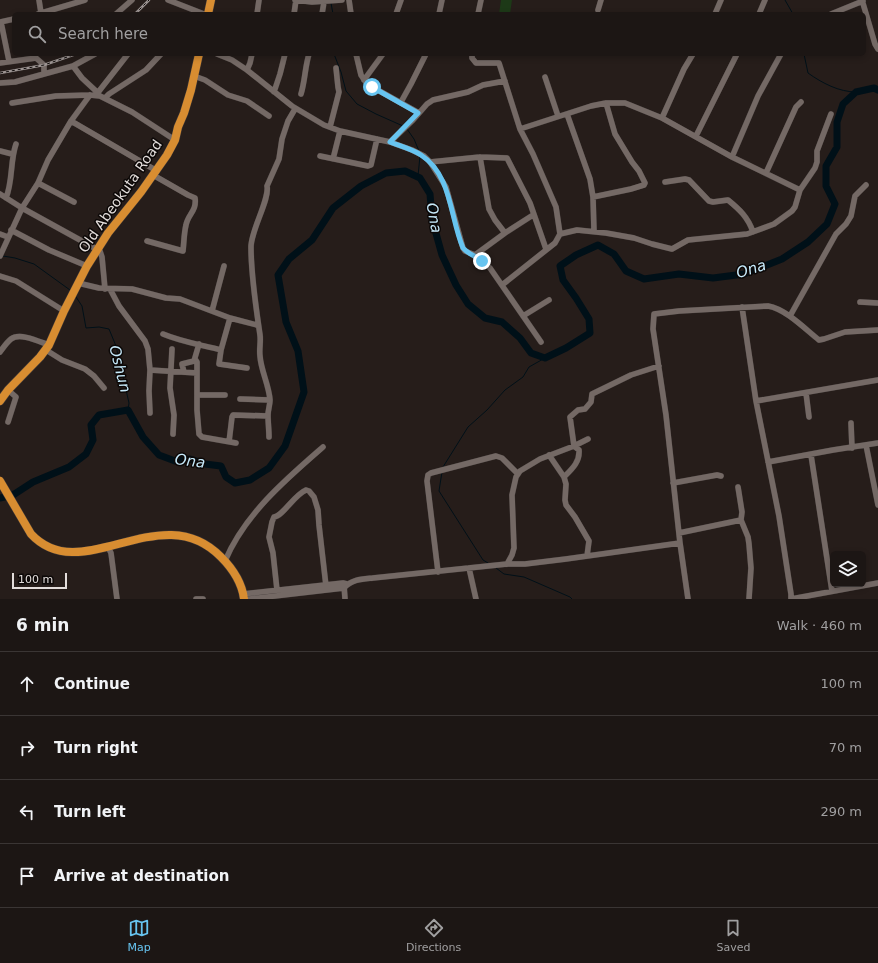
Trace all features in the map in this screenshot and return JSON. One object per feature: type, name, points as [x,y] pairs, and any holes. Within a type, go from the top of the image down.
[{"type":"highway","points":[[208,12],[211,0]]},
{"type":"highway","name":"Old Abeokuta Road","points":[[0,401],[8,390],[32,366],[47,348],[74,291],[98,249],[108,233],[155,173],[175,140],[178,127],[184,113],[199,56]]},
{"type":"highway","points":[[0,481],[27,529],[37,540],[47,547],[67,552],[82,552],[108,547],[143,537],[172,535],[186,537],[197,540],[216,552],[225,561],[246,597]]},
{"type":"street","points":[[39,0],[39,12]]},
{"type":"street","points":[[46,12],[85,0]]},
{"type":"street","points":[[118,12],[132,0]]},
{"type":"street","points":[[168,0],[199,12]]},
{"type":"street","points":[[257,12],[259,0]]},
{"type":"street","points":[[294,12],[296,0],[324,2],[342,0]]},
{"type":"street","points":[[349,0],[351,12]]},
{"type":"street","points":[[397,12],[401,0]]},
{"type":"street","points":[[439,12],[442,0]]},
{"type":"street","points":[[478,12],[481,0]]},
{"type":"street","points":[[598,10],[601,0]]},
{"type":"street","points":[[716,12],[721,0]]},
{"type":"street","points":[[760,12],[765,0]]},
{"type":"street","points":[[835,12],[862,0],[866,12]]},
{"type":"street","points":[[322,12],[324,2]]},
{"type":"street","points":[[866,14],[875,44],[878,49]]},
{"type":"street","points":[[9,61],[0,22],[12,19]]},
{"type":"street","points":[[0,83],[15,82],[73,66],[91,56]]},
{"type":"street","points":[[1,254],[22,208],[38,183],[48,160],[71,122],[126,56]]},
{"type":"street","points":[[105,98],[146,70],[159,56]]},
{"type":"street","points":[[222,56],[232,60],[247,70],[295,108],[330,127],[340,131],[390,142],[420,154],[430,162],[446,187],[463,248],[465,251],[475,255],[490,268],[541,342]]},
{"type":"street","points":[[247,70],[252,56]]},
{"type":"street","points":[[274,92],[284,56]]},
{"type":"street","points":[[301,94],[309,56]]},
{"type":"street","points":[[356,56],[358,66],[364,80],[372,87],[401,102],[418,113]]},
{"type":"street","points":[[364,80],[382,56]]},
{"type":"street","points":[[401,102],[425,56]]},
{"type":"street","points":[[472,56],[476,63],[500,63],[504,81],[520,129],[533,154],[556,207],[560,234],[555,243],[502,285]]},
{"type":"street","points":[[662,118],[684,69],[693,56]]},
{"type":"street","points":[[696,136],[736,56]]},
{"type":"street","points":[[732,157],[758,96],[780,56]]},
{"type":"street","points":[[0,63],[36,58],[44,65],[44,74]]},
{"type":"street","points":[[73,66],[94,94]]},
{"type":"street","points":[[330,127],[340,92],[338,88],[336,68]]},
{"type":"street","points":[[194,76],[205,80],[228,95],[247,101],[269,116]]},
{"type":"street","points":[[545,77],[558,116]]},
{"type":"street","points":[[390,142],[427,104],[433,100],[465,93],[483,85],[504,81]]},
{"type":"street","points":[[12,103],[56,96],[94,94],[132,112],[175,140]]},
{"type":"street","points":[[520,129],[558,116],[606,103],[619,102],[630,104],[662,118],[732,157],[800,190]]},
{"type":"street","points":[[766,173],[796,107],[801,102]]},
{"type":"street","points":[[593,197],[631,189],[645,183],[615,134],[606,103]]},
{"type":"street","points":[[269,437],[268,416],[270,400],[260,356],[260,336],[257,325],[251,246],[256,224],[267,195],[267,186],[279,159],[282,139],[288,121],[295,108]]},
{"type":"street","points":[[567,114],[588,174],[593,197],[594,231]]},
{"type":"street","points":[[560,234],[573,231],[594,231],[624,236],[672,249],[688,240],[753,232],[774,224],[792,211],[800,190],[817,165],[817,151],[831,114]]},
{"type":"street","points":[[71,122],[195,198],[195,209],[186,223],[183,250],[147,241]]},
{"type":"street","points":[[332,159],[340,131]]},
{"type":"street","points":[[320,156],[370,166],[377,139]]},
{"type":"street","points":[[6,198],[9,187],[12,154],[16,144]]},
{"type":"street","points":[[0,151],[12,154]]},
{"type":"street","points":[[430,162],[480,158],[507,158],[530,203],[533,216],[546,250]]},
{"type":"street","points":[[480,158],[489,209],[505,233]]},
{"type":"street","points":[[665,182],[685,179],[689,180],[709,201],[713,202],[728,200],[744,213],[753,232]]},
{"type":"street","points":[[38,183],[74,202]]},
{"type":"street","points":[[790,316],[836,234],[846,224],[851,216],[855,196],[866,185]]},
{"type":"street","points":[[0,194],[101,252],[107,289],[145,341],[148,349],[150,370],[148,391],[150,413]]},
{"type":"street","points":[[475,255],[505,233],[533,216]]},
{"type":"street","points":[[11,230],[49,250],[88,266]]},
{"type":"street","points":[[0,234],[8,237]]},
{"type":"street","points":[[212,311],[224,266]]},
{"type":"street","points":[[0,276],[16,281],[64,311]]},
{"type":"street","points":[[74,291],[132,289],[166,298],[180,299],[230,318],[257,325]]},
{"type":"street","points":[[523,316],[549,300]]},
{"type":"street","points":[[860,302],[878,303]]},
{"type":"street","points":[[742,307],[756,401],[779,516],[791,599],[818,597],[832,591],[878,583]]},
{"type":"street","points":[[688,599],[653,329],[654,314],[742,307],[772,307],[790,316],[819,340],[845,332],[878,330]]},
{"type":"street","points":[[230,318],[221,350],[219,364],[246,368]]},
{"type":"street","points":[[163,334],[178,340],[221,350]]},
{"type":"street","points":[[0,352],[9,340],[16,337],[36,340],[62,360],[85,368],[104,388]]},
{"type":"street","points":[[199,344],[196,359],[197,410],[200,434],[202,437],[236,443]]},
{"type":"street","points":[[172,349],[170,388],[174,414],[173,434]]},
{"type":"street","points":[[184,372],[183,363],[192,362],[196,359]]},
{"type":"street","points":[[564,477],[574,466],[579,450],[574,446],[570,418],[578,410],[585,409],[591,402],[592,394],[630,375],[659,366]]},
{"type":"street","points":[[150,370],[170,370],[172,372],[197,373]]},
{"type":"street","points":[[756,401],[878,380]]},
{"type":"street","points":[[8,390],[16,397],[8,422]]},
{"type":"street","points":[[806,393],[809,417]]},
{"type":"street","points":[[197,396],[225,395]]},
{"type":"street","points":[[240,399],[270,400]]},
{"type":"street","points":[[229,442],[233,415],[268,416]]},
{"type":"street","points":[[851,423],[852,448]]},
{"type":"street","points":[[507,564],[514,548],[512,495],[516,477],[527,466],[588,439]]},
{"type":"street","points":[[768,462],[878,443]]},
{"type":"street","points":[[866,445],[878,505]]},
{"type":"street","points":[[225,561],[232,544],[252,515],[276,490],[323,447]]},
{"type":"street","points":[[549,455],[564,477],[566,484],[565,501],[589,541],[587,556]]},
{"type":"street","points":[[811,455],[832,591]]},
{"type":"street","points":[[438,572],[428,475],[434,472],[496,456],[501,457],[518,474]]},
{"type":"street","points":[[673,483],[717,475],[720,476]]},
{"type":"street","points":[[738,488],[742,512],[741,520],[748,537],[751,568],[751,598]]},
{"type":"street","points":[[277,590],[269,536],[272,522],[274,517],[279,516],[296,497],[306,490],[309,491],[317,504],[326,586]]},
{"type":"street","points":[[679,533],[741,520]]},
{"type":"street","points":[[246,597],[345,585],[362,579],[507,564],[525,564],[680,543]]},
{"type":"street","points":[[108,547],[112,559],[117,599]]},
{"type":"street","points":[[469,568],[476,599]]},
{"type":"street","points":[[246,597],[277,590],[345,585]]},
{"type":"street","points":[[345,585],[346,599]]},
{"type":"street","points":[[196,599],[203,599]]},
{"type":"green space","points":[[501,0],[512,0],[510,12],[499,12]]},
{"type":"waterway","points":[[785,0],[792,12]]},
{"type":"waterway","points":[[331,3],[333,12]]},
{"type":"waterway","points":[[335,56],[346,91],[357,104],[403,126]]},
{"type":"waterway","points":[[804,56],[808,73],[831,86],[850,92],[856,92]]},
{"type":"waterway","name":"Ona","points":[[0,498],[13,495],[33,482],[69,467],[86,454],[93,440],[91,425],[99,415],[128,410],[143,437],[159,455],[175,461],[190,459],[205,464],[221,466],[226,477],[235,483],[250,480],[269,468],[285,446],[304,392],[298,351],[286,322],[278,275],[289,259],[312,240],[333,208],[361,186],[386,173],[405,171],[420,178],[430,194],[432,219],[442,255],[456,285],[468,304],[485,318],[502,322],[520,338],[531,353],[545,358],[566,348],[590,333],[589,319],[563,280],[560,266],[576,255],[598,245],[614,254],[626,271],[644,279],[679,274],[713,278],[744,274],[782,259],[808,242],[827,224],[835,204],[826,186],[826,166],[837,147],[837,122],[843,104],[856,92],[874,88],[878,90]]},
{"type":"waterway","points":[[407,129],[414,139],[419,151]]},
{"type":"waterway","points":[[418,176],[420,156]]},
{"type":"waterway","name":"Oshun","points":[[3,256],[34,264],[70,290]]},
{"type":"waterway","name":"Oshun","points":[[76,297],[82,306],[86,328],[99,327],[109,329],[116,346],[129,403],[128,410]]},
{"type":"waterway","points":[[443,467],[468,427],[487,410],[505,390],[523,377],[529,367],[545,358]]},
{"type":"waterway","points":[[442,472],[439,491],[483,560],[488,563]]},
{"type":"waterway","points":[[496,568],[504,574],[524,577],[572,599]]},
{"type":"railway","points":[[137,12],[149,0]]},
{"type":"railway","points":[[0,73],[44,65],[70,56]]},
{"type":"route","points":[[372,87],[401,102],[418,113],[413,120],[390,142],[412,150],[424,156],[430,162],[445,183],[457,231],[463,248],[465,251],[475,255],[482,261]]}]
